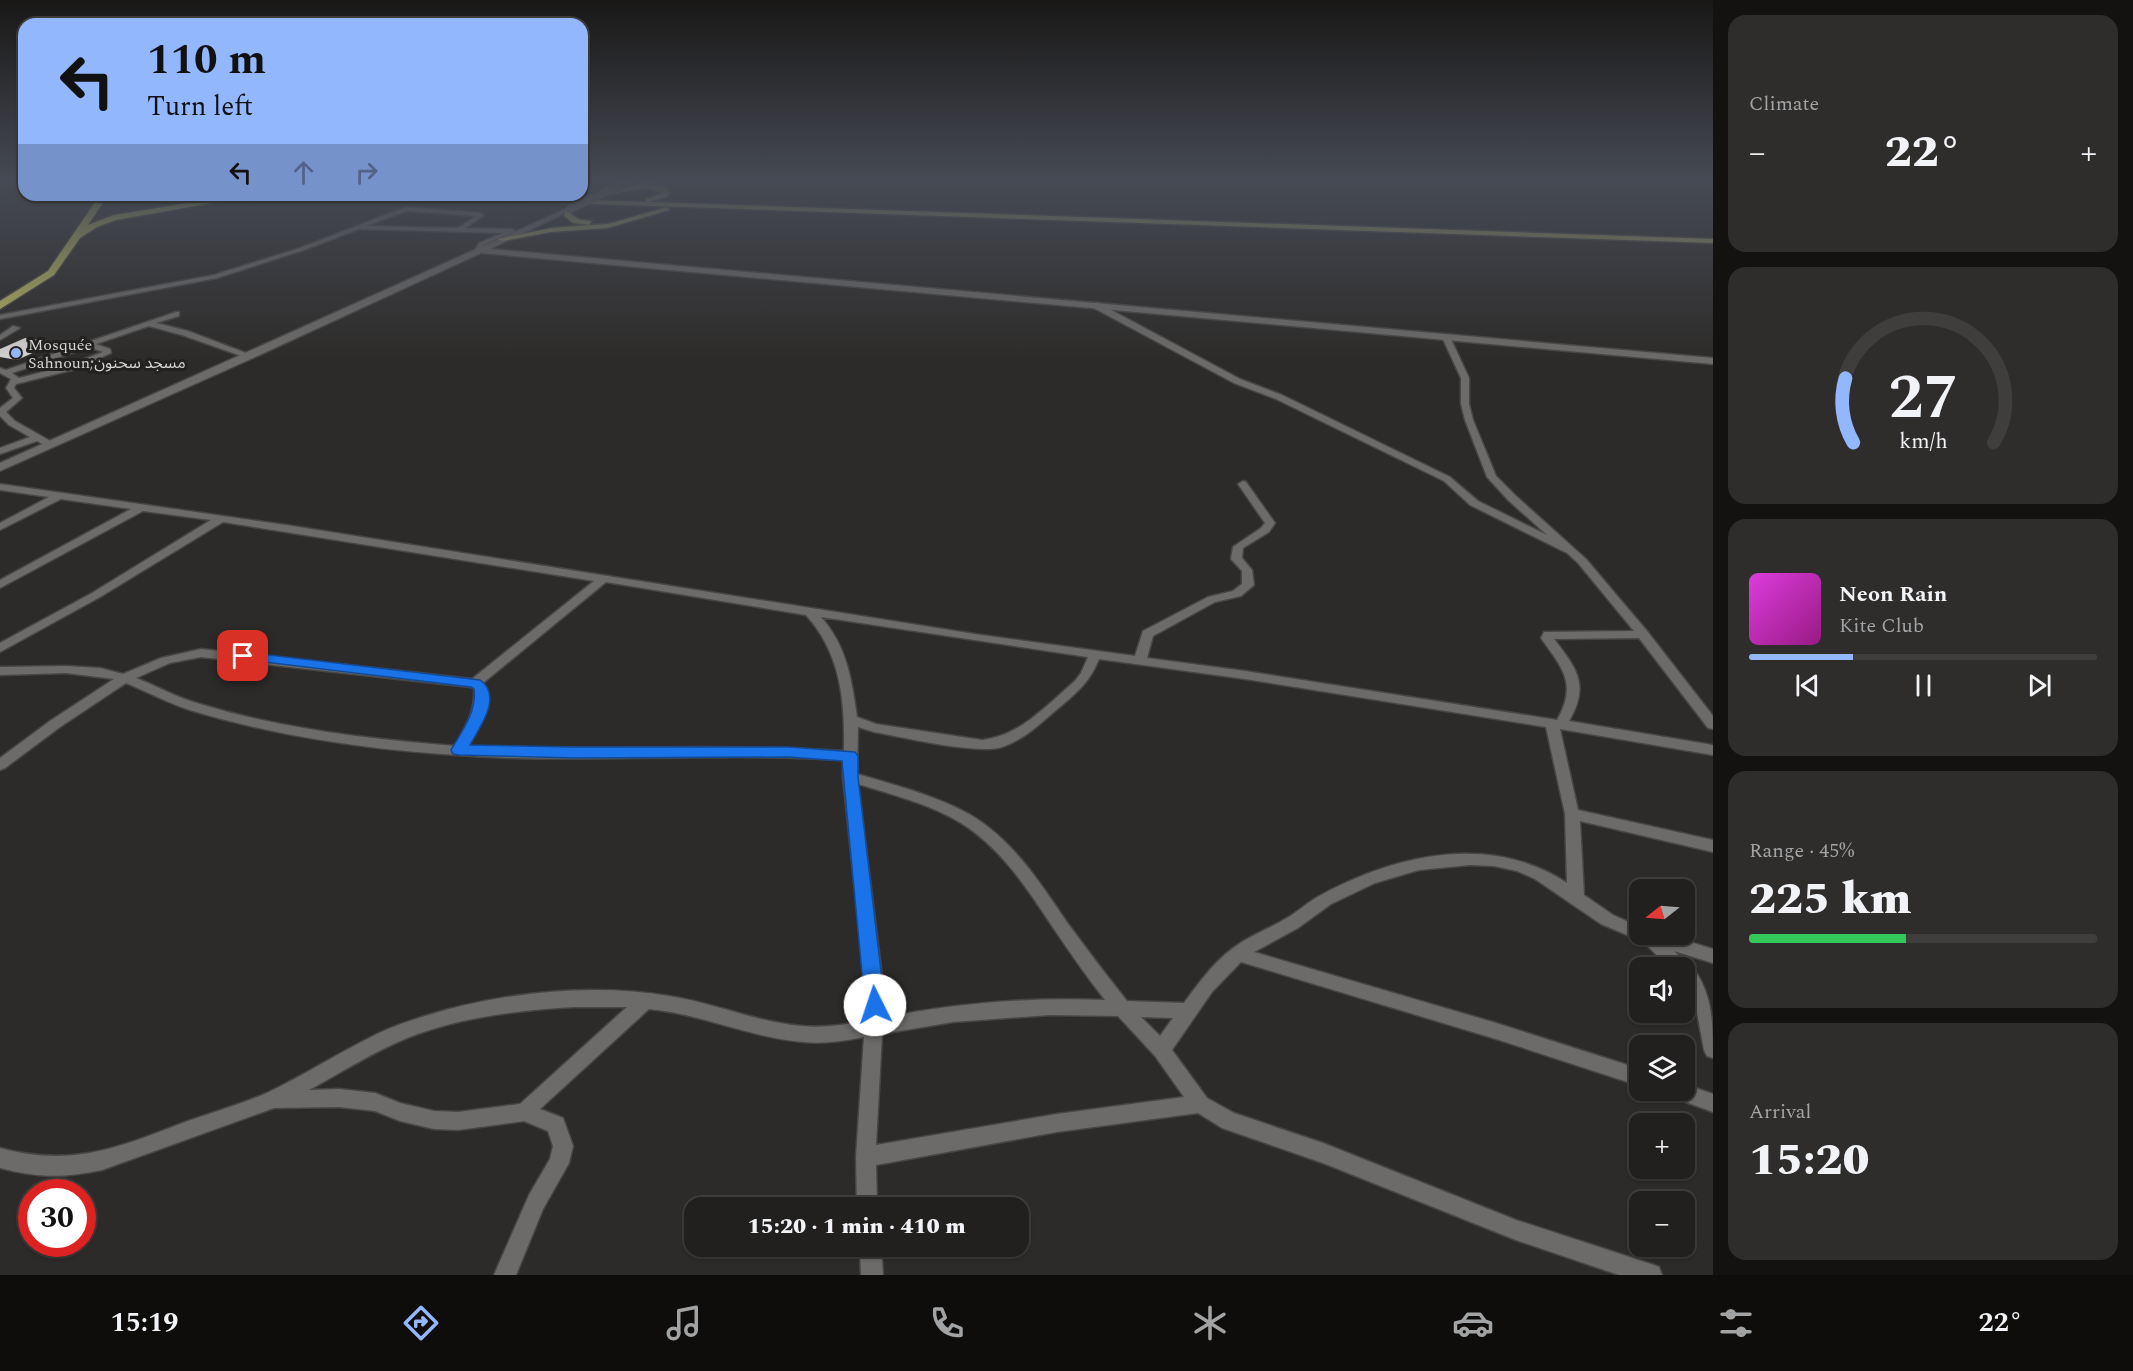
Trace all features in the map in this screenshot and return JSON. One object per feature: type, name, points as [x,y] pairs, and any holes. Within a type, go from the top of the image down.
[{"type":"highway","points":[[56,246],[60,242]]},
{"type":"highway","points":[[0,306],[51,273],[72,242]]},
{"type":"highway","points":[[0,298],[23,283],[42,265]]},
{"type":"street","points":[[0,318],[215,277],[321,242]]},
{"type":"street","points":[[478,250],[481,244],[487,242]]},
{"type":"street","points":[[0,467],[250,356],[497,242]]},
{"type":"street","points":[[478,250],[1713,361]]},
{"type":"street","points":[[1095,305],[1238,381],[1290,402],[1447,479],[1474,503],[1571,551]]},
{"type":"street","points":[[3,371],[176,314]]},
{"type":"street","points":[[150,324],[185,333],[250,356]]},
{"type":"street","points":[[0,327],[16,328],[0,338]]},
{"type":"street","points":[[1446,337],[1465,378],[1465,404],[1469,420],[1492,477],[1571,551],[1643,634],[1713,725]]},
{"type":"street","points":[[11,383],[69,368],[107,353],[89,344]]},
{"type":"street","points":[[3,371],[15,378],[10,388],[18,398],[1,412],[12,423],[49,444]]},
{"type":"street","points":[[0,451],[38,437]]},
{"type":"street","points":[[1140,660],[1147,634],[1206,602],[1237,594],[1248,585],[1247,570],[1236,560],[1238,547],[1265,530],[1270,523],[1243,484]]},
{"type":"street","points":[[0,487],[221,519],[810,612],[1140,660],[1713,750]]},
{"type":"street","points":[[0,527],[59,496]]},
{"type":"street","points":[[0,585],[142,507]]},
{"type":"street","points":[[0,648],[87,600],[221,519]]},
{"type":"street","points":[[474,683],[603,579]]},
{"type":"street","points":[[810,612],[823,625],[837,650],[851,720],[850,777],[875,993],[871,1029],[867,1197]]},
{"type":"street","points":[[1576,898],[1572,814],[1556,724],[1572,701],[1574,692],[1563,659],[1547,638],[1548,635],[1643,634]]},
{"type":"street","points":[[0,765],[30,741],[122,677],[166,659],[201,653],[474,683],[480,687],[483,700],[478,717],[459,750]]},
{"type":"street","points":[[851,720],[874,728],[982,745],[999,743],[1024,731],[1078,684],[1087,674],[1095,654]]},
{"type":"street","points":[[0,671],[31,669],[105,673],[122,677],[183,704],[221,714],[365,741],[459,750],[572,753],[789,752],[850,756]]},
{"type":"street","points":[[850,777],[926,799],[968,820],[987,835],[1025,874],[1071,942],[1122,1009],[1161,1050],[1200,1104],[1228,1121],[1323,1153],[1516,1230],[1651,1275]]},
{"type":"street","points":[[1572,814],[1713,846]]},
{"type":"street","points":[[1161,1050],[1199,995],[1237,954],[1295,922],[1323,901],[1351,886],[1413,867],[1484,859],[1519,866],[1534,871],[1604,918],[1629,930]]},
{"type":"street","points":[[1654,945],[1668,957]]},
{"type":"street","points":[[1674,945],[1713,956]]},
{"type":"street","points":[[1237,954],[1462,1020],[1629,1074]]},
{"type":"street","points":[[1695,981],[1706,1016],[1713,1050]]},
{"type":"street","points":[[0,1158],[29,1166],[68,1167],[102,1162],[272,1100],[387,1038],[424,1024],[550,1000],[667,1003],[793,1033],[818,1035],[962,1014],[1070,1007],[1188,1011]]},
{"type":"street","points":[[524,1112],[645,1002]]},
{"type":"street","points":[[1695,1097],[1713,1103]]},
{"type":"street","points":[[272,1100],[348,1099],[375,1102],[400,1112],[434,1120],[458,1121],[524,1112],[556,1125],[563,1146],[559,1162],[536,1202],[505,1275]]},
{"type":"street","points":[[866,1157],[1058,1123],[1200,1104]]},
{"type":"street","points":[[871,1257],[872,1275]]},
{"type":"building","name":"Mosquée Sahnoun;مسجد سحنون","points":[[25,338],[57,342],[17,360],[0,357],[0,349]]},
{"type":"place","name":"Mosquée Sahnoun;مسجد سحنون","points":[[16,353]]},
{"type":"route","points":[[243,656],[474,683],[480,687],[483,700],[478,717],[459,750],[574,753],[789,752],[850,756],[850,777],[875,1005]]}]
